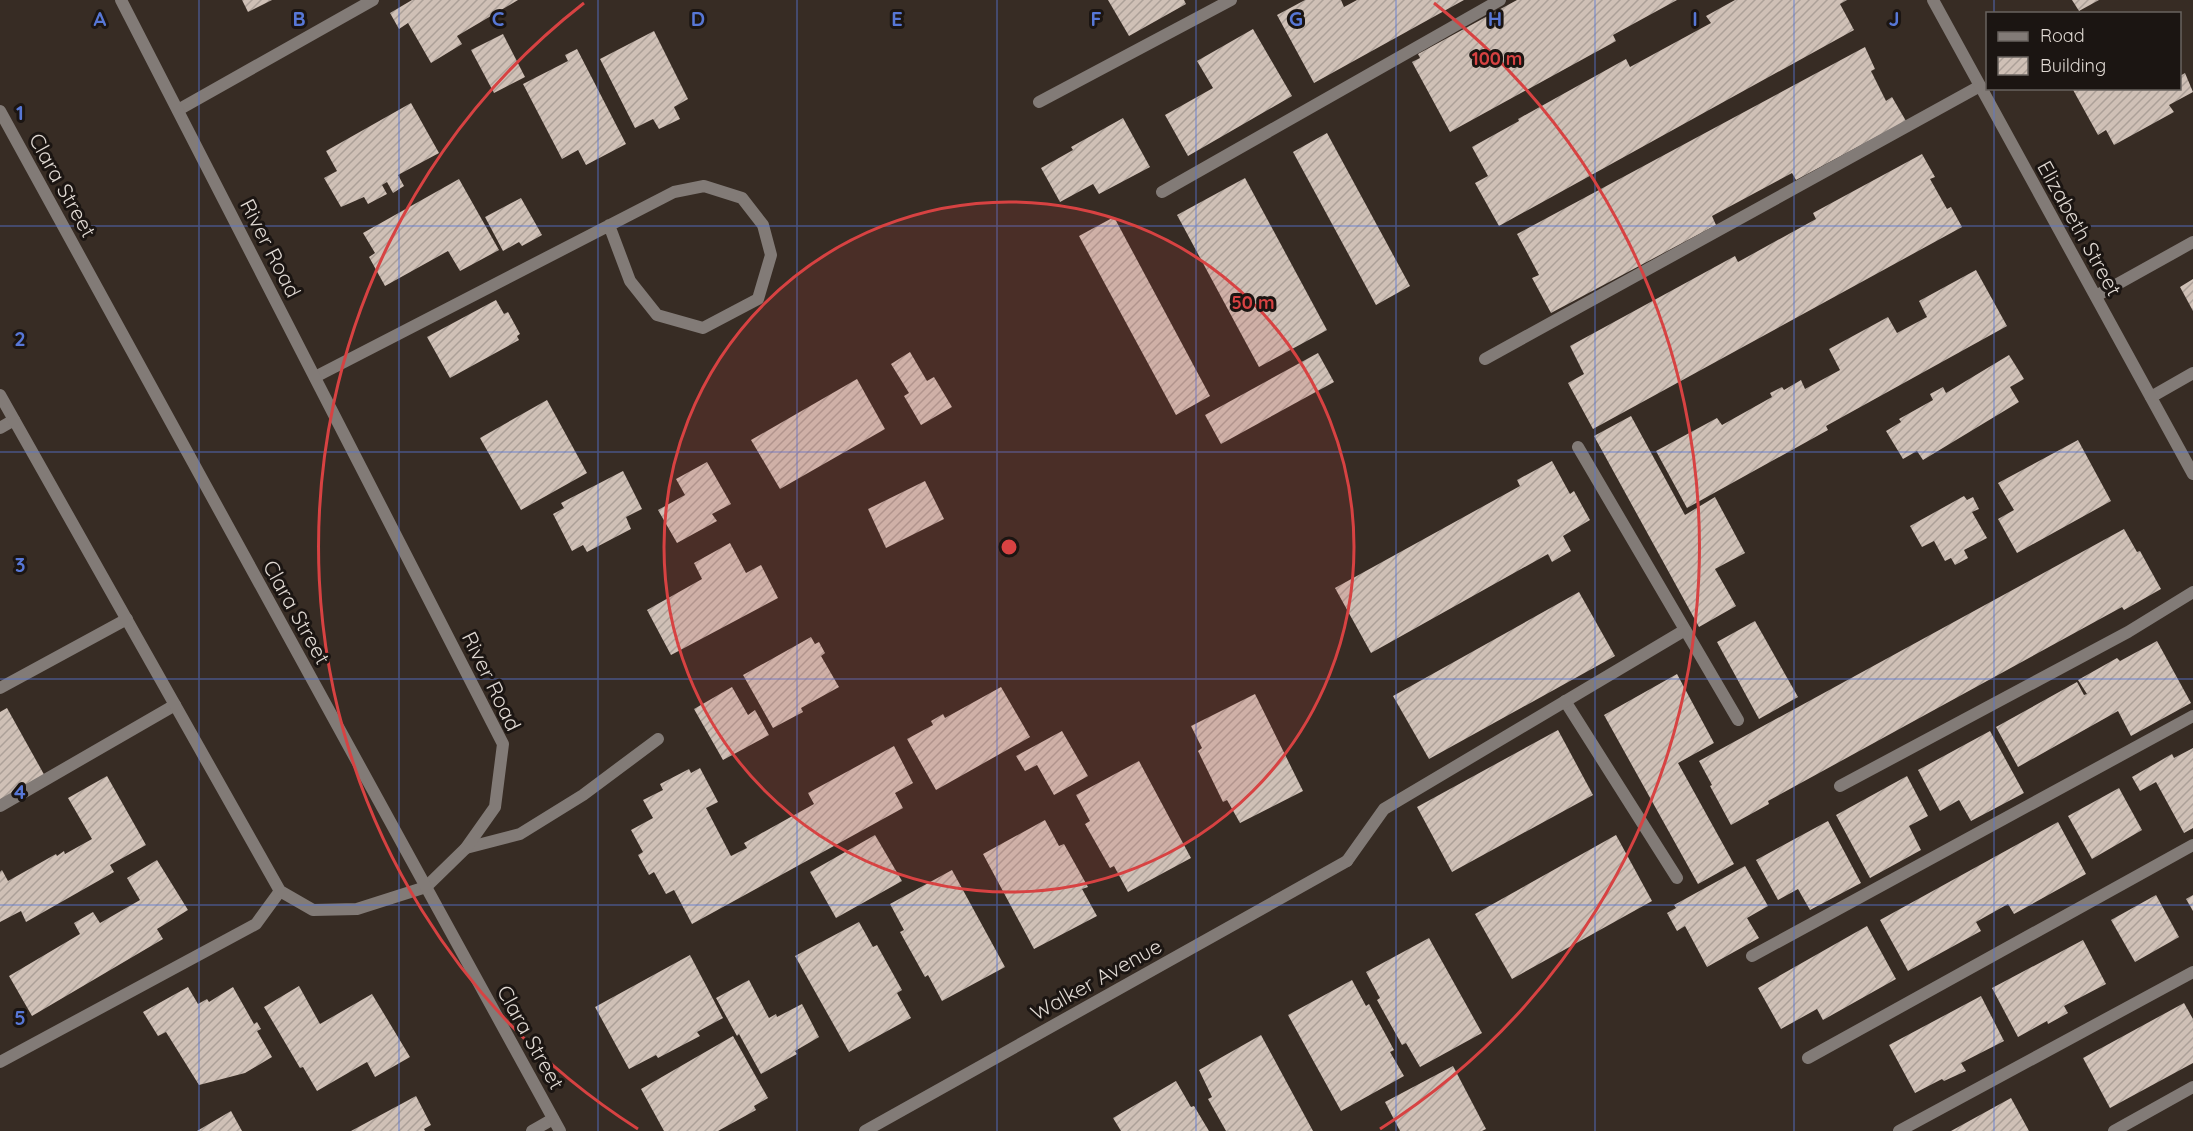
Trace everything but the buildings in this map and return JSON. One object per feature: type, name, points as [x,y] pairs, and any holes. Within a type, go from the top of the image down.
[{"type":"street","name":"River Road","points":[[121,0],[503,744],[495,807],[466,848],[426,887],[357,909],[313,910],[280,891]]},
{"type":"street","points":[[178,110],[373,0]]},
{"type":"street","points":[[1040,102],[1231,0]]},
{"type":"street","points":[[1162,192],[1500,0]]},
{"type":"street","name":"Elizabeth Street","points":[[1933,0],[2193,474]]},
{"type":"street","points":[[1485,359],[1980,86]]},
{"type":"street","name":"Clara Street","points":[[0,111],[560,1131]]},
{"type":"street","points":[[315,377],[609,225],[674,192],[704,186],[742,198],[763,225],[771,255],[758,299],[703,328],[657,315],[630,281],[609,225]]},
{"type":"street","points":[[2096,296],[2193,242]]},
{"type":"street","points":[[2151,397],[2193,373]]},
{"type":"street","points":[[0,395],[280,891],[256,924],[0,1062]]},
{"type":"street","points":[[0,428],[14,420]]},
{"type":"street","points":[[1578,447],[1738,720]]},
{"type":"street","points":[[1840,786],[2128,632],[2193,592]]},
{"type":"street","points":[[0,688],[127,619]]},
{"type":"street","points":[[1677,878],[1565,701],[1685,630]]},
{"type":"street","name":"Walker Avenue","points":[[865,1131],[1347,861],[1384,809],[1565,701]]},
{"type":"street","points":[[0,806],[175,705]]},
{"type":"street","points":[[1752,956],[2193,716]]},
{"type":"street","points":[[466,848],[520,834],[583,795],[658,739]]},
{"type":"street","points":[[1808,1058],[2193,845]]},
{"type":"street","points":[[1899,1131],[2193,972]]},
{"type":"street","points":[[2114,1131],[2193,1087]]},
{"type":"street","points":[[532,1131],[553,1119]]}]
